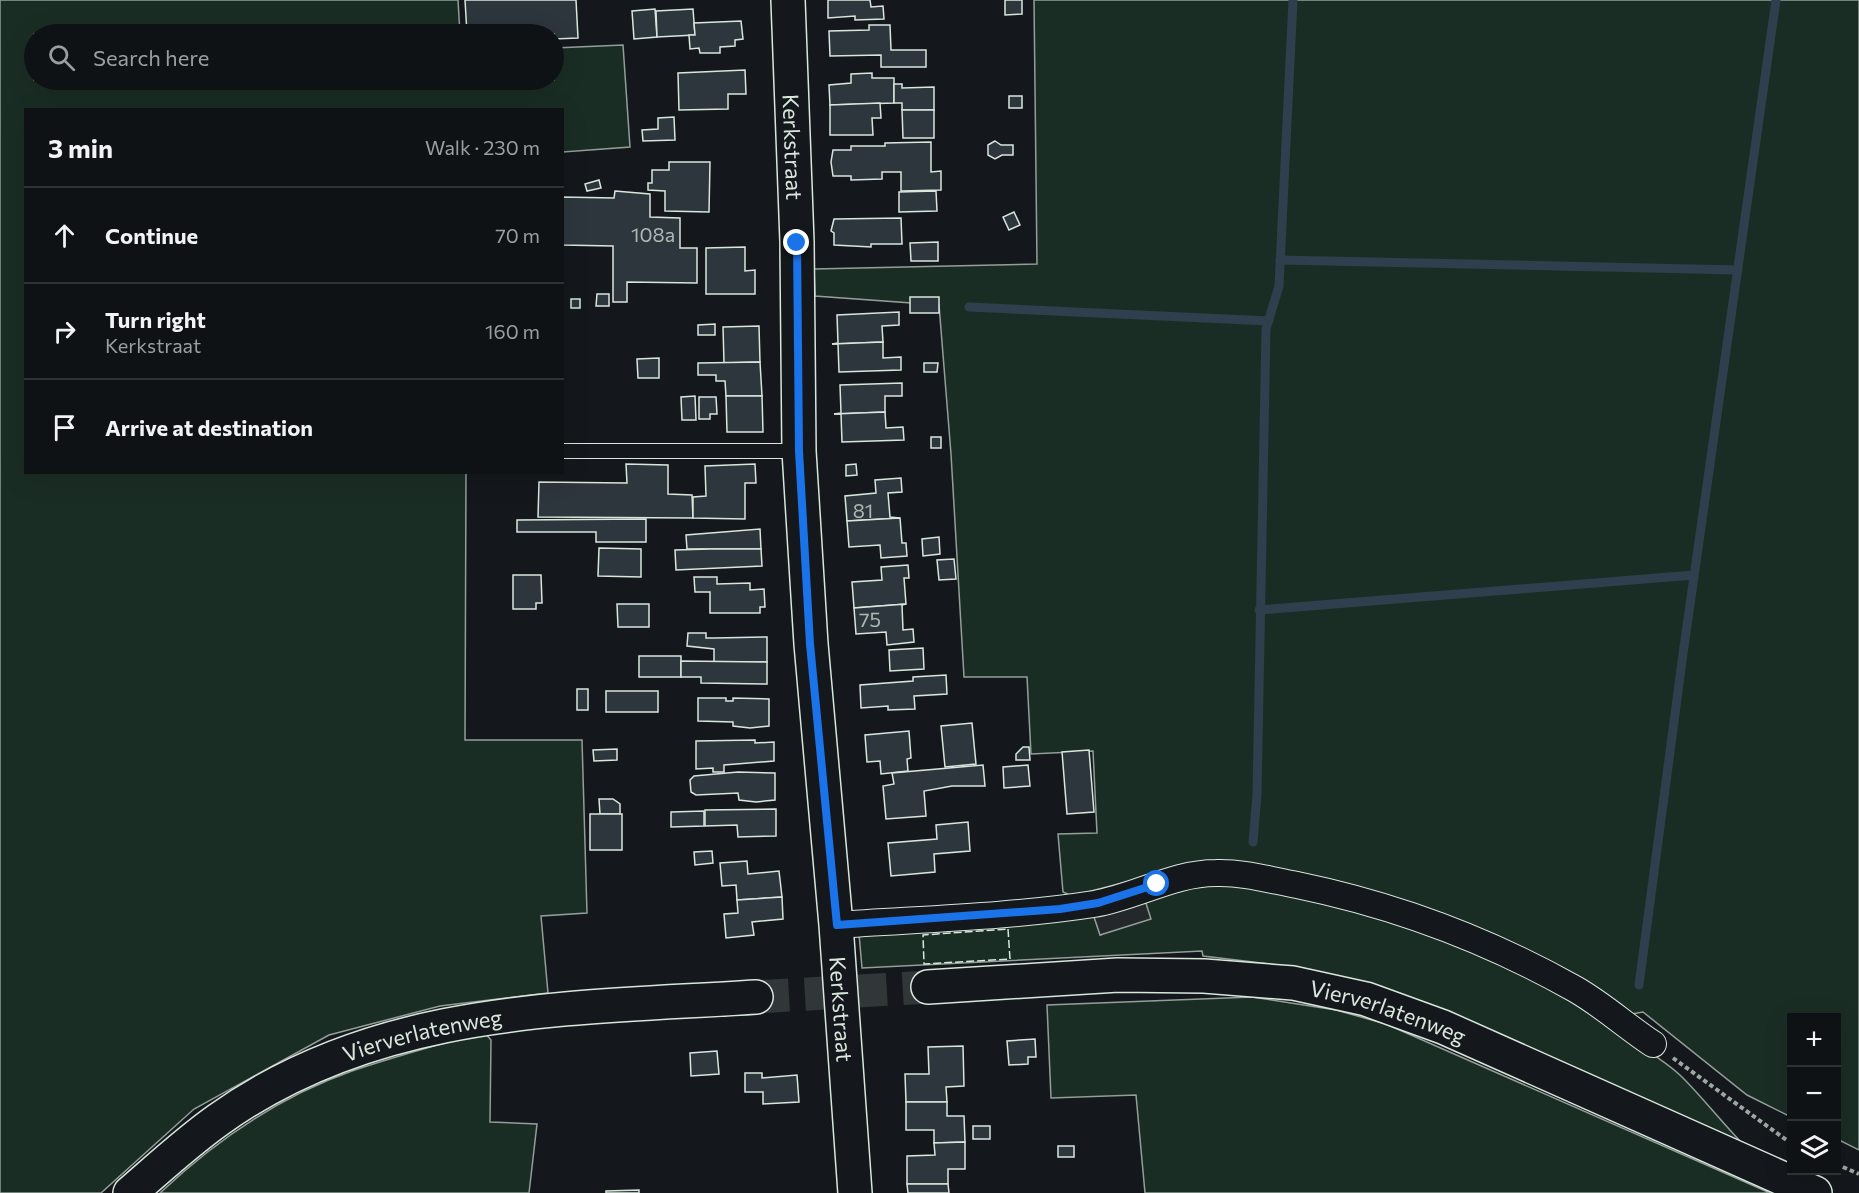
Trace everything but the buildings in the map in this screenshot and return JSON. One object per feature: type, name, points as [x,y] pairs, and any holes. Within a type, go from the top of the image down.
[{"type":"main road","name":"Kerkstraat","points":[[788,0],[797,243],[799,451],[810,644],[837,925],[855,1193]]},
{"type":"main road","name":"Vierverlatenweg","points":[[928,987],[1118,975],[1204,976],[1293,983],[1366,999],[1443,1027],[1815,1193]]},
{"type":"main road","name":"Vierverlatenweg","points":[[130,1193],[219,1119],[336,1057],[394,1038],[453,1022],[525,1011],[756,997]]},
{"type":"street","points":[[837,925],[1060,909],[1098,903],[1195,874],[1250,876],[1375,904],[1431,922],[1482,943],[1576,990],[1621,1018],[1653,1044]]},
{"type":"lane","points":[[564,451],[799,451]]},
{"type":"path","points":[[1653,1044],[1787,1141]]},
{"type":"path","points":[[1841,1166],[1859,1174]]},
{"type":"green space","points":[[0,0],[458,0],[459,24],[24,24],[24,90],[564,90],[564,48],[623,45],[630,147],[564,152],[564,108],[24,108],[24,474],[466,474],[465,740],[582,740],[587,913],[541,916],[548,993],[440,1006],[329,1035],[194,1109],[101,1193],[0,1193]]},
{"type":"green space","points":[[1034,0],[1859,0],[1859,1150],[1841,1141],[1841,1013],[1787,1013],[1787,1115],[1747,1095],[1643,1012],[1632,1014],[1573,974],[1295,874],[1126,882],[1072,896],[1063,892],[1058,834],[1097,833],[1093,751],[1031,754],[1027,677],[964,677],[951,454],[939,305],[815,296],[814,269],[1037,264]]},
{"type":"green space","points":[[1211,884],[1266,890],[1374,915],[1427,932],[1528,977],[1576,1004],[1668,1065],[1740,1141],[1303,968],[1203,956],[1202,951],[862,968],[859,934],[1093,914],[1101,935],[1144,897]]},
{"type":"green space","points":[[1252,997],[1336,1010],[1386,1024],[1770,1193],[1145,1193],[1136,1095],[1051,1098],[1047,1005]]},
{"type":"green space","points":[[484,1032],[491,1040],[490,1122],[537,1124],[529,1193],[160,1193],[226,1138],[300,1093],[352,1071]]},
{"type":"shaded area","points":[[1144,897],[1151,919],[1100,935],[1093,914]]},
{"type":"waterway","points":[[1253,842],[1257,795],[1266,329],[1279,286],[1293,0]]},
{"type":"waterway","points":[[1639,985],[1683,654],[1776,0]]},
{"type":"waterway","points":[[1280,260],[1738,270]]},
{"type":"waterway","points":[[969,307],[1269,321]]},
{"type":"waterway","points":[[1259,610],[1694,575]]},
{"type":"tunnel","points":[[756,997],[928,987]]},
{"type":"fence","points":[[1008,929],[1010,959],[924,964],[923,935],[1008,929]]},
{"type":"route","points":[[797,243],[799,451],[810,644],[837,925],[1060,909],[1098,903],[1157,884]]}]
